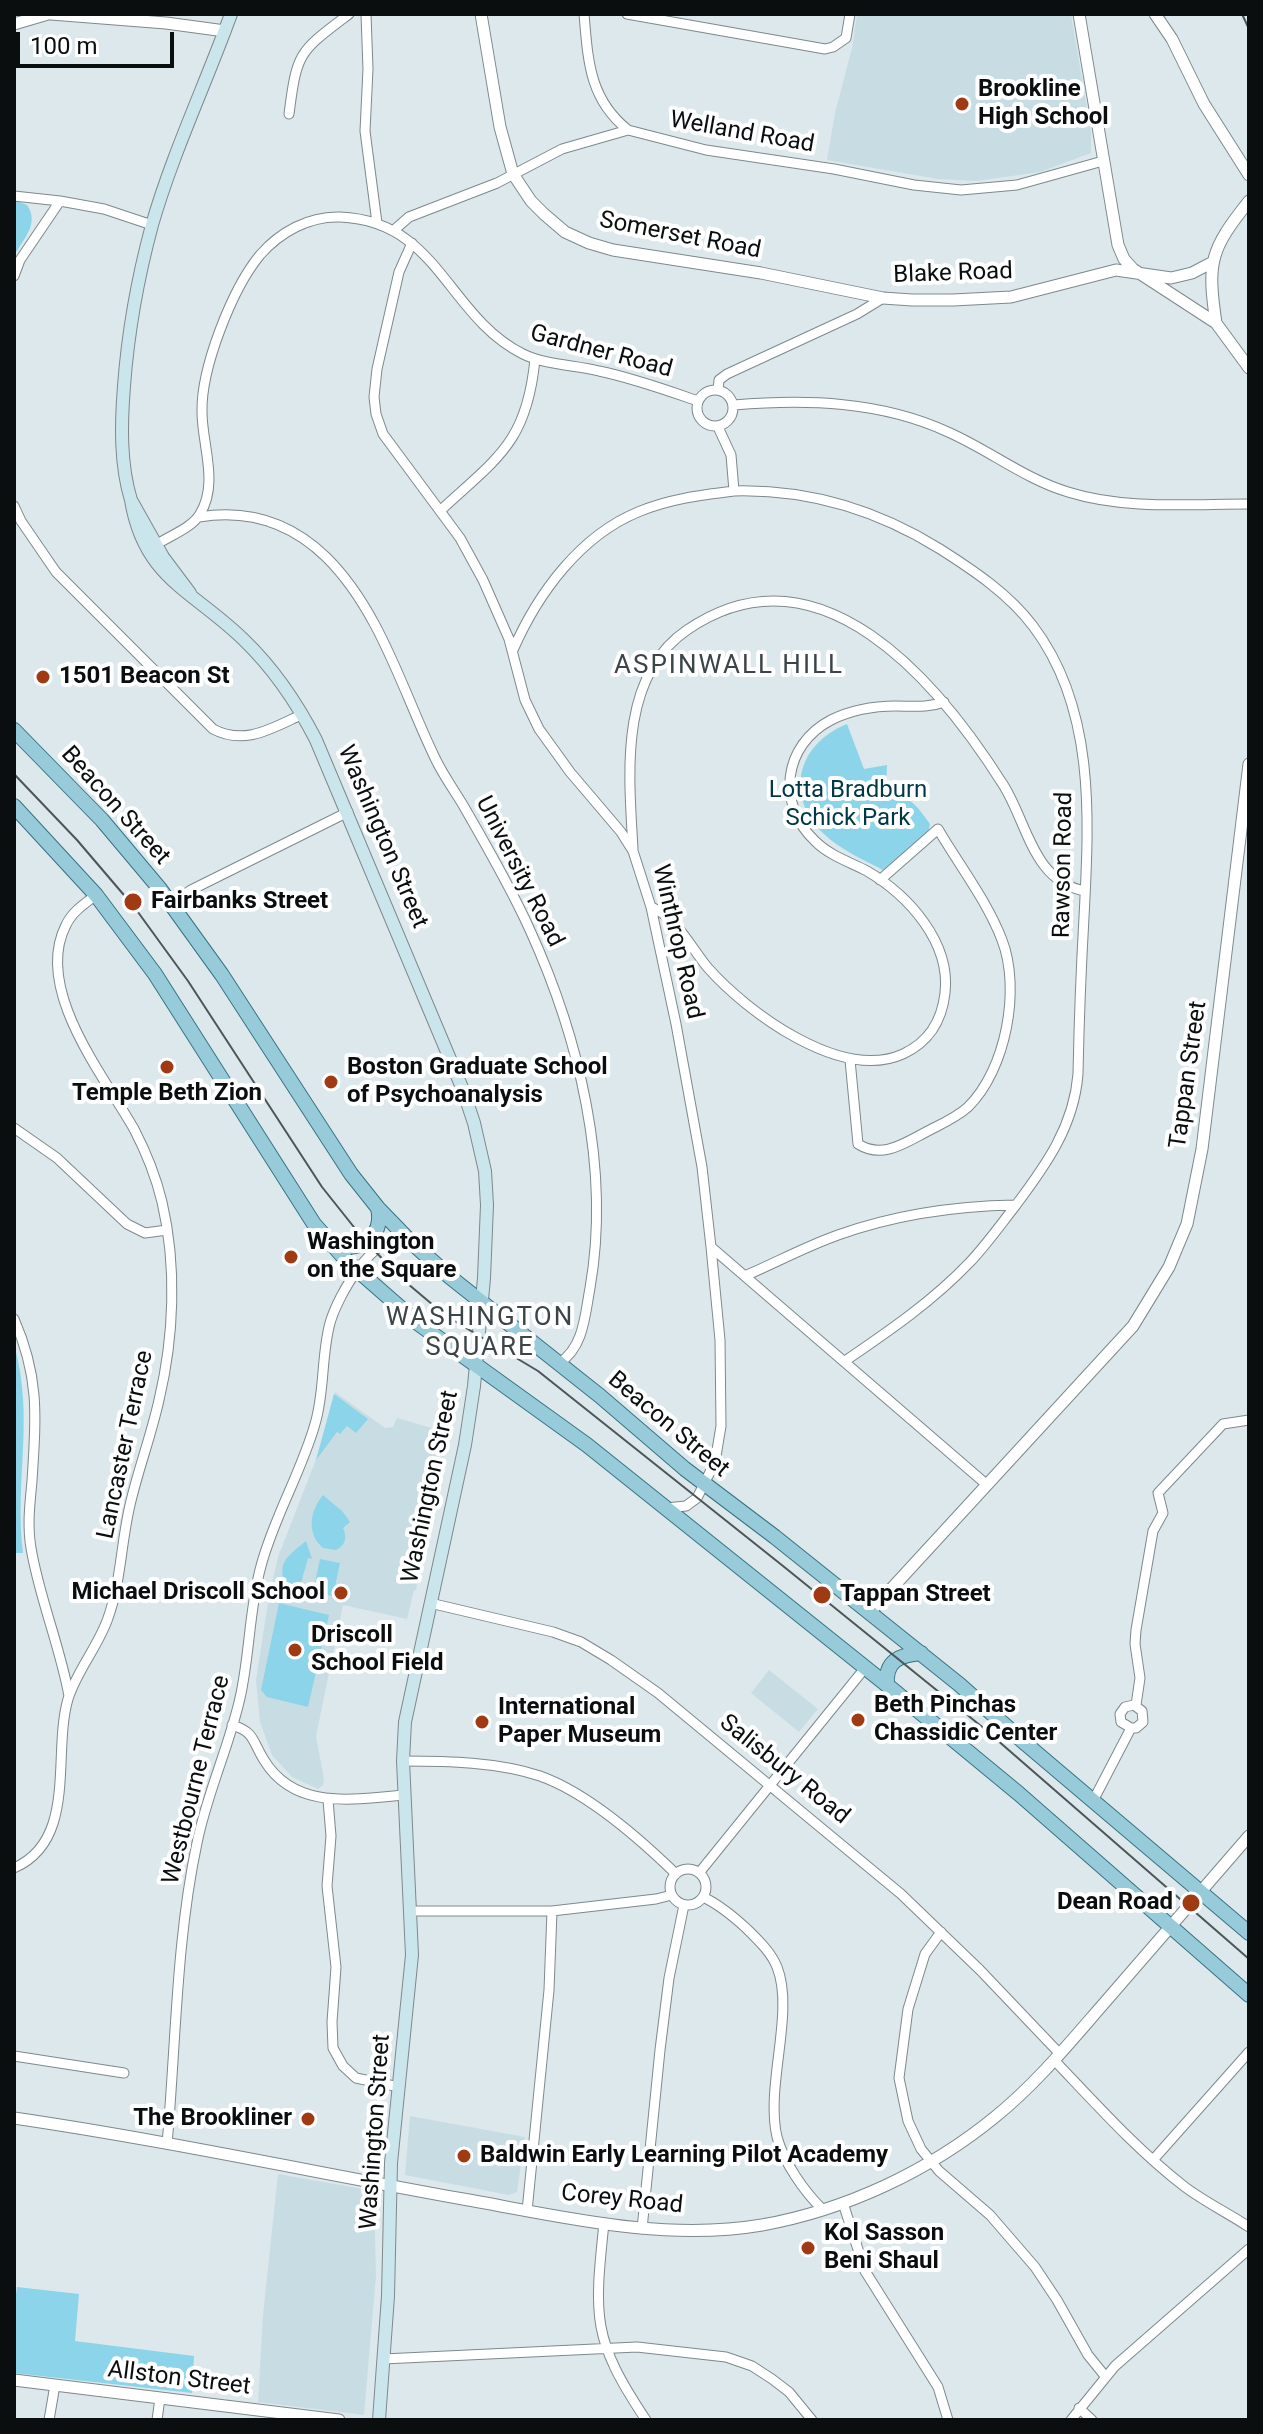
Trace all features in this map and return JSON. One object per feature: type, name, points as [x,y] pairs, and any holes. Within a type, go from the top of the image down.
[{"type":"main road","name":"Washington Street","points":[[231,14],[152,225],[127,346],[122,432],[124,479],[136,526],[147,550],[168,578],[247,643],[303,714],[348,812],[463,1090],[485,1171],[487,1205],[476,1365],[460,1472],[407,1707],[403,1761],[412,1967],[390,2186],[390,2267],[379,2420]]},
{"type":"main road","name":"Washington Street","points":[[131,500],[156,545],[190,593]]},
{"type":"main road","name":"Beacon Street","points":[[14,730],[102,820],[171,904],[222,975],[338,1155],[378,1208],[410,1241],[704,1484],[921,1653],[1249,1933]]},
{"type":"main road","points":[[14,806],[96,895],[165,988],[329,1244],[419,1324],[566,1430],[887,1685],[1028,1801],[1249,1995]]},
{"type":"main road","points":[[329,1244],[350,1249],[361,1244],[378,1228],[378,1208]]},
{"type":"main road","points":[[887,1685],[887,1673],[892,1662],[901,1656],[921,1653]]},
{"type":"street","points":[[14,24],[50,14],[164,18],[225,31]]},
{"type":"street","points":[[289,114],[301,55],[316,39],[349,14]]},
{"type":"street","points":[[366,14],[365,131],[377,223]]},
{"type":"street","name":"Somerset Road","points":[[481,14],[500,127],[513,174],[531,201],[565,232],[613,250],[761,273],[883,298]]},
{"type":"street","points":[[584,14],[591,77],[606,109],[628,130]]},
{"type":"street","points":[[627,14],[825,49],[846,38],[850,14]]},
{"type":"street","points":[[1079,14],[1120,252],[1128,264],[1142,275],[1216,323],[1249,368]]},
{"type":"street","points":[[1155,14],[1172,39],[1204,104],[1249,175]]},
{"type":"street","points":[[393,231],[414,214],[472,193],[562,149],[628,130]]},
{"type":"street","name":"Welland Road","points":[[628,130],[706,150],[961,190],[1017,185],[1103,161]]},
{"type":"street","points":[[14,196],[104,209],[152,225]]},
{"type":"street","points":[[14,276],[20,260],[60,201]]},
{"type":"street","points":[[1216,323],[1210,288],[1211,263],[1219,244],[1249,201]]},
{"type":"street","name":"Gardner Road","points":[[199,517],[208,483],[202,415],[206,378],[218,335],[247,274],[268,247],[305,223],[337,217],[377,223],[412,243],[435,265],[466,309],[483,327],[516,351],[535,359],[618,375],[698,401]]},
{"type":"street","name":"Winthrop Road","points":[[412,243],[399,272],[377,369],[374,397],[383,434],[471,558],[513,650],[528,707],[544,737],[633,851],[651,907],[690,1094],[711,1247],[722,1373],[721,1426],[718,1452],[704,1484]]},
{"type":"street","name":"Blake Road","points":[[718,390],[719,380],[727,374],[857,314],[883,298],[996,299],[1029,294],[1116,270],[1142,275],[1182,276],[1211,263]]},
{"type":"street","points":[[440,511],[512,440],[528,405],[535,359]]},
{"type":"street","points":[[718,390],[728,395],[734,405],[731,417],[718,427],[700,419],[697,407],[706,392],[718,390]]},
{"type":"street","points":[[734,405],[800,401],[853,405],[922,421],[982,448],[1041,481],[1085,497],[1130,503],[1249,504]]},
{"type":"street","points":[[718,427],[732,458],[734,491]]},
{"type":"street","name":"Rawson Road","points":[[513,650],[559,573],[596,537],[632,515],[654,506],[734,491],[807,495],[845,504],[888,521],[962,564],[1026,617],[1057,663],[1077,727],[1089,822],[1078,1074],[1074,1101],[1057,1146],[989,1240],[960,1272],[905,1319],[845,1361]]},
{"type":"street","points":[[14,506],[56,572],[213,729],[236,737],[262,732],[303,714]]},
{"type":"street","name":"University Road","points":[[199,517],[247,515],[282,525],[327,558],[364,609],[437,762],[487,846],[529,928],[558,1001],[582,1083],[592,1154],[596,1218],[592,1274],[576,1347],[559,1363]]},
{"type":"street","points":[[156,545],[199,517]]},
{"type":"street","points":[[633,851],[631,749],[640,696],[654,663],[669,645],[714,614],[738,606],[777,601],[803,603],[831,611],[891,650],[944,702],[1005,789],[1043,867],[1059,881],[1085,891]]},
{"type":"street","points":[[651,907],[669,918],[714,974],[757,1012],[813,1046],[850,1060],[884,1060],[909,1051],[933,1030],[944,1001],[945,973],[934,939],[908,903],[880,880],[828,852],[807,833],[792,803],[789,781],[797,752],[808,737],[838,717],[874,708],[927,707],[944,702]]},
{"type":"street","name":"Tappan Street","points":[[870,1612],[1133,1326],[1159,1286],[1179,1246],[1187,1224],[1202,1149],[1245,837],[1249,764]]},
{"type":"street","points":[[171,904],[199,886],[348,812]]},
{"type":"street","points":[[850,1060],[858,1144],[871,1150],[889,1150],[965,1109],[993,1066],[1008,1019],[1010,970],[1002,940],[938,829],[880,880]]},
{"type":"street","name":"Lancaster Terrace","points":[[14,1868],[33,1856],[49,1839],[56,1817],[63,1728],[69,1696],[110,1613],[130,1506],[161,1393],[169,1342],[172,1274],[161,1199],[135,1131],[80,1038],[59,977],[58,954],[64,929],[75,912],[96,895]]},
{"type":"street","points":[[14,1128],[57,1158],[127,1224],[145,1233],[167,1230]]},
{"type":"street","points":[[747,1275],[819,1242],[863,1227],[956,1209],[1015,1205]]},
{"type":"street","name":"Westbourne Terrace","points":[[167,2144],[187,1901],[211,1785],[241,1695],[260,1566],[314,1429],[332,1316],[358,1271],[383,1243],[394,1238],[410,1241]]},
{"type":"street","points":[[711,1247],[986,1484]]},
{"type":"street","points":[[14,1319],[30,1361],[35,1388],[36,1423],[29,1521],[31,1548],[69,1696]]},
{"type":"street","points":[[1136,1705],[1140,1678],[1136,1630],[1152,1533],[1163,1513],[1158,1493],[1223,1424],[1249,1420]]},
{"type":"street","points":[[666,1508],[690,1504],[704,1484]]},
{"type":"street","name":"Salisbury Road","points":[[430,1603],[553,1632],[581,1642],[658,1693],[878,1874],[941,1932],[1153,2160],[1196,2195],[1249,2227]]},
{"type":"street","points":[[699,1873],[865,1668]]},
{"type":"street","points":[[1136,1705],[1144,1719],[1139,1726],[1131,1728],[1123,1725],[1120,1714],[1125,1707],[1136,1705]]},
{"type":"street","points":[[232,1725],[250,1734],[266,1764],[285,1783],[309,1796],[328,1800],[405,1795]]},
{"type":"street","points":[[1093,1801],[1131,1728]]},
{"type":"street","points":[[403,1761],[512,1770],[553,1782],[592,1804],[676,1874]]},
{"type":"street","points":[[328,1800],[331,1836],[327,1886],[336,1967],[333,2048],[341,2064],[356,2078],[399,2087]]},
{"type":"street","points":[[1200,1893],[1249,1836]]},
{"type":"street","points":[[688,1869],[699,1873],[706,1886],[703,1897],[695,1904],[684,1905],[672,1895],[670,1884],[676,1874],[688,1869]]},
{"type":"street","name":"Corey Road","points":[[14,2118],[642,2229],[745,2227],[843,2203],[884,2186],[931,2161],[994,2118],[1057,2057],[1200,1893]]},
{"type":"street","points":[[411,1911],[552,1911],[672,1895]]},
{"type":"street","points":[[703,1897],[726,1911],[754,1936],[777,1968],[781,1980],[782,2008],[774,2099],[778,2139],[788,2163],[822,2209]]},
{"type":"street","points":[[642,2229],[669,1978],[684,1905]]},
{"type":"street","points":[[527,2211],[549,1990],[552,1911]]},
{"type":"street","points":[[941,1932],[925,1954],[912,1994],[900,2065],[904,2107],[915,2135],[931,2161],[948,2180],[990,2215],[1022,2251],[1052,2291],[1088,2355],[1105,2376]]},
{"type":"street","points":[[1153,2160],[1249,2052]]},
{"type":"street","points":[[14,2056],[124,2073]]},
{"type":"street","points":[[843,2203],[865,2271],[938,2387],[948,2420]]},
{"type":"street","points":[[604,2223],[597,2310],[604,2348],[617,2376],[646,2420]]},
{"type":"street","points":[[1071,2420],[1105,2376],[1249,2249]]},
{"type":"street","points":[[383,2359],[637,2347],[726,2357],[747,2364],[789,2392],[812,2420]]},
{"type":"street","name":"Allston Street","points":[[14,2380],[339,2420]]},
{"type":"street","points":[[49,2420],[55,2385]]},
{"type":"street","points":[[157,2420],[160,2398]]},
{"type":"street","points":[[1079,2408],[1092,2420]]},
{"type":"shaded area","name":"Brookline High School","points":[[857,14],[1071,14],[1091,132],[1091,153],[1040,172],[977,181],[938,179],[827,160]]},
{"type":"shaded area","name":"Michael Driscoll School","points":[[335,1392],[385,1428],[393,1427],[397,1418],[449,1433],[407,1619],[343,1605],[316,1736],[324,1779],[318,1789],[292,1777],[272,1755],[260,1722],[256,1680],[278,1557],[324,1439]]},
{"type":"shaded area","points":[[769,1670],[818,1709],[799,1732],[751,1693]]},
{"type":"shaded area","name":"Baldwin Early Learning Pilot Academy","points":[[410,2116],[525,2137],[517,2192],[509,2195],[405,2175]]},
{"type":"shaded area","points":[[278,2174],[369,2190],[374,2194],[376,2275],[364,2415],[258,2402],[263,2315]]},
{"type":"green space","points":[[14,200],[27,205],[32,219],[29,231],[14,256]]},
{"type":"green space","name":"Lotta Bradburn Schick Park","points":[[847,724],[864,769],[887,765],[886,793],[912,802],[930,824],[928,833],[883,870],[852,854],[824,834],[811,819],[804,804],[802,772],[807,758],[817,744]]},
{"type":"green space","points":[[14,1344],[23,1398],[23,1553],[14,1553]]},
{"type":"green space","points":[[334,1394],[368,1419],[356,1433],[347,1426],[340,1434],[337,1432],[316,1460]]},
{"type":"green space","points":[[323,1495],[350,1522],[343,1528],[344,1543],[336,1550],[323,1548],[312,1529],[315,1508]]},
{"type":"green space","points":[[306,1541],[312,1559],[308,1558],[298,1594],[290,1597],[283,1578],[283,1564]]},
{"type":"green space","points":[[320,1559],[340,1563],[333,1596],[313,1592]]},
{"type":"green space","name":"Driscoll School Field","points":[[279,1603],[329,1615],[308,1707],[267,1697],[261,1690]]},
{"type":"green space","points":[[17,2287],[79,2294],[75,2341],[194,2356],[192,2393],[14,2373]]},
{"type":"tram line","points":[[1242,14],[1249,29]]},
{"type":"tram line","points":[[14,774],[77,840],[135,908],[188,981],[322,1187],[365,1241],[401,1278],[446,1316],[538,1371],[783,1566],[981,1726],[1249,1959]]},
{"type":"place","name":"Brookline High School","points":[[962,104]]},
{"type":"place","name":"1501 Beacon St","points":[[43,677]]},
{"type":"place","name":"Fairbanks Street","points":[[133,902]]},
{"type":"place","name":"Temple Beth Zion","points":[[167,1067]]},
{"type":"place","name":"Boston Graduate School of Psychoanalysis","points":[[331,1082]]},
{"type":"place","name":"Washington on the Square","points":[[291,1257]]},
{"type":"place","name":"Michael Driscoll School","points":[[341,1593]]},
{"type":"place","name":"Tappan Street","points":[[822,1595]]},
{"type":"place","name":"Driscoll School Field","points":[[295,1650]]},
{"type":"place","name":"Beth Pinchas Chassidic Center","points":[[858,1720]]},
{"type":"place","name":"International Paper Museum","points":[[482,1722]]},
{"type":"place","name":"Dean Road","points":[[1191,1903]]},
{"type":"place","name":"The Brookliner","points":[[308,2119]]},
{"type":"place","name":"Baldwin Early Learning Pilot Academy","points":[[464,2156]]},
{"type":"place","name":"Kol Sasson Beni Shaul","points":[[808,2248]]},
{"type":"district","name":"ASPINWALL HILL","points":[[729,666]]},
{"type":"district","name":"WASHINGTON SQUARE","points":[[480,1333]]}]
